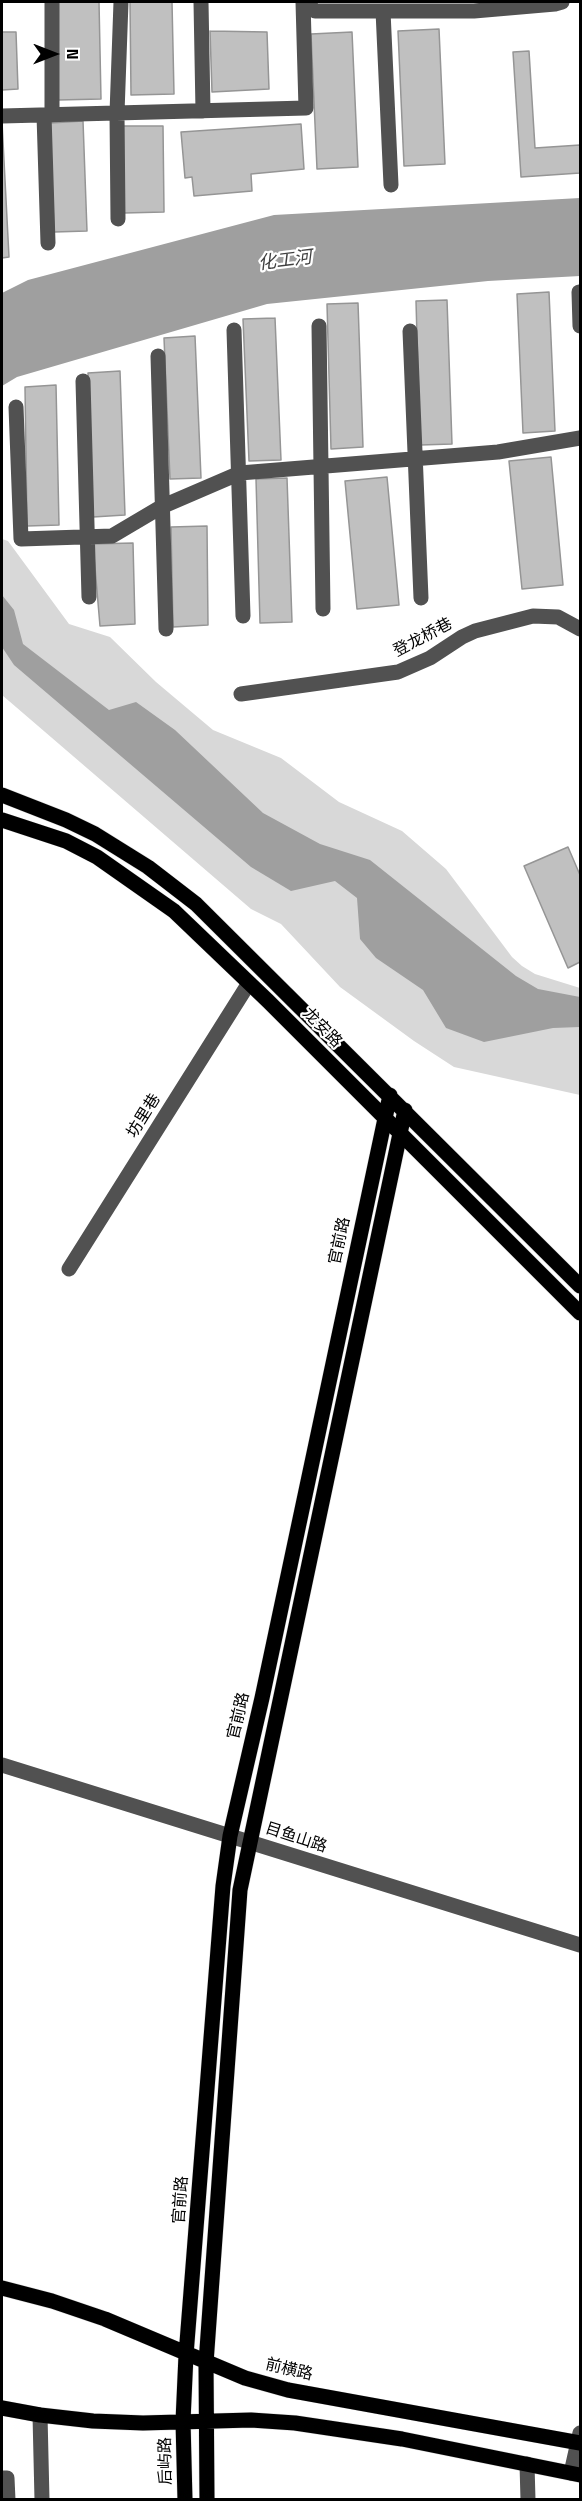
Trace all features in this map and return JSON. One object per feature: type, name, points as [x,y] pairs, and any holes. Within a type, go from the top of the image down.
[{"type":"main road","name":"龙安路","points":[[2,795],[95,834],[176,887],[244,950],[580,1286]]},
{"type":"main road","name":"龙安路","points":[[2,820],[66,841],[124,874],[174,910],[580,1313]]},
{"type":"main road","name":"官前路","points":[[183,2421],[186,2355],[223,1886],[230,1836],[262,1698],[390,1095]]},
{"type":"main road","points":[[207,2499],[206,2363],[240,1890],[405,1110]]},
{"type":"main road","name":"前横路","points":[[2,2288],[52,2301],[105,2319],[206,2363],[245,2378],[288,2390],[580,2443]]},
{"type":"main road","points":[[2,2408],[103,2422],[251,2420],[342,2429],[576,2474]]},
{"type":"main road","name":"后屿路","points":[[183,2421],[185,2499]]},
{"type":"street","points":[[48,243],[48,115],[52,2]]},
{"type":"street","points":[[118,219],[117,113],[121,2]]},
{"type":"street","points":[[201,2],[203,111]]},
{"type":"street","points":[[2,116],[306,108],[304,2]]},
{"type":"street","points":[[304,2],[315,10],[474,10],[562,2]]},
{"type":"street","points":[[383,10],[391,185]]},
{"type":"street","points":[[579,292],[580,326]]},
{"type":"street","points":[[319,326],[323,609]]},
{"type":"street","points":[[234,330],[243,616]]},
{"type":"street","points":[[410,332],[421,598]]},
{"type":"street","points":[[158,356],[166,629]]},
{"type":"street","points":[[83,381],[89,597]]},
{"type":"street","points":[[16,407],[21,539],[112,536],[161,507],[240,472],[498,452],[580,438]]},
{"type":"street","name":"登龙桥巷","points":[[241,694],[398,672],[430,658],[475,631],[533,615],[558,617],[580,629]]},
{"type":"street","name":"坊里巷","points":[[69,1269],[249,982]]},
{"type":"street","name":"目鱼山路","points":[[2,1765],[580,1945]]},
{"type":"street","points":[[40,2415],[42,2499]]},
{"type":"street","points":[[576,2474],[580,2433]]},
{"type":"street","points":[[526,2464],[528,2499]]},
{"type":"street","points":[[2,2478],[7,2478],[8,2499]]},
{"type":"shaded area","points":[[2,539],[8,541],[69,624],[110,637],[156,682],[213,730],[281,758],[339,802],[402,831],[446,869],[512,957],[522,966],[535,974],[580,988],[580,1095],[454,1067],[414,1041],[340,987],[281,924],[251,909],[2,695]]},
{"type":"water","name":"化工河","points":[[580,198],[580,276],[488,281],[267,304],[17,377],[2,386],[2,293],[28,280],[274,215]]},
{"type":"water","points":[[2,595],[14,610],[23,644],[109,710],[136,702],[175,730],[263,813],[320,844],[370,860],[516,976],[538,989],[580,997],[580,1027],[553,1028],[484,1042],[446,1028],[423,990],[376,958],[360,939],[357,898],[335,881],[291,891],[251,867],[14,665],[2,647]]},
{"type":"building","points":[[56,2],[99,2],[101,99],[58,100]]},
{"type":"building","points":[[130,2],[172,2],[174,94],[131,95]]},
{"type":"building","points":[[439,29],[445,164],[404,166],[398,31]]},
{"type":"building","points":[[210,31],[267,32],[269,89],[212,92]]},
{"type":"building","points":[[2,32],[16,32],[18,89],[2,90]]},
{"type":"building","points":[[352,32],[358,167],[317,169],[311,34]]},
{"type":"building","points":[[529,51],[535,148],[580,145],[580,173],[521,177],[513,52]]},
{"type":"building","points":[[83,121],[87,231],[54,232],[50,123]]},
{"type":"building","points":[[2,122],[9,257],[2,258]]},
{"type":"building","points":[[301,124],[304,169],[251,174],[252,191],[194,196],[192,177],[185,178],[181,132]]},
{"type":"building","points":[[122,126],[163,126],[164,212],[124,213]]},
{"type":"building","points":[[549,292],[555,431],[523,433],[517,294]]},
{"type":"building","points":[[447,300],[452,444],[420,445],[416,301]]},
{"type":"building","points":[[358,303],[363,447],[331,449],[327,304]]},
{"type":"building","points":[[275,318],[281,460],[249,461],[243,319]]},
{"type":"building","points":[[195,336],[201,478],[170,479],[164,338]]},
{"type":"building","points":[[120,371],[125,515],[93,517],[88,373]]},
{"type":"building","points":[[56,385],[59,525],[27,526],[25,387]]},
{"type":"building","points":[[551,457],[563,585],[522,589],[509,461]]},
{"type":"building","points":[[387,477],[399,605],[357,609],[345,481]]},
{"type":"building","points":[[287,478],[292,622],[260,623],[256,479]]},
{"type":"building","points":[[207,526],[208,625],[173,627],[171,527]]},
{"type":"building","points":[[133,543],[135,624],[100,626],[93,544]]},
{"type":"building","points":[[568,847],[580,875],[580,962],[568,968],[524,866]]}]
